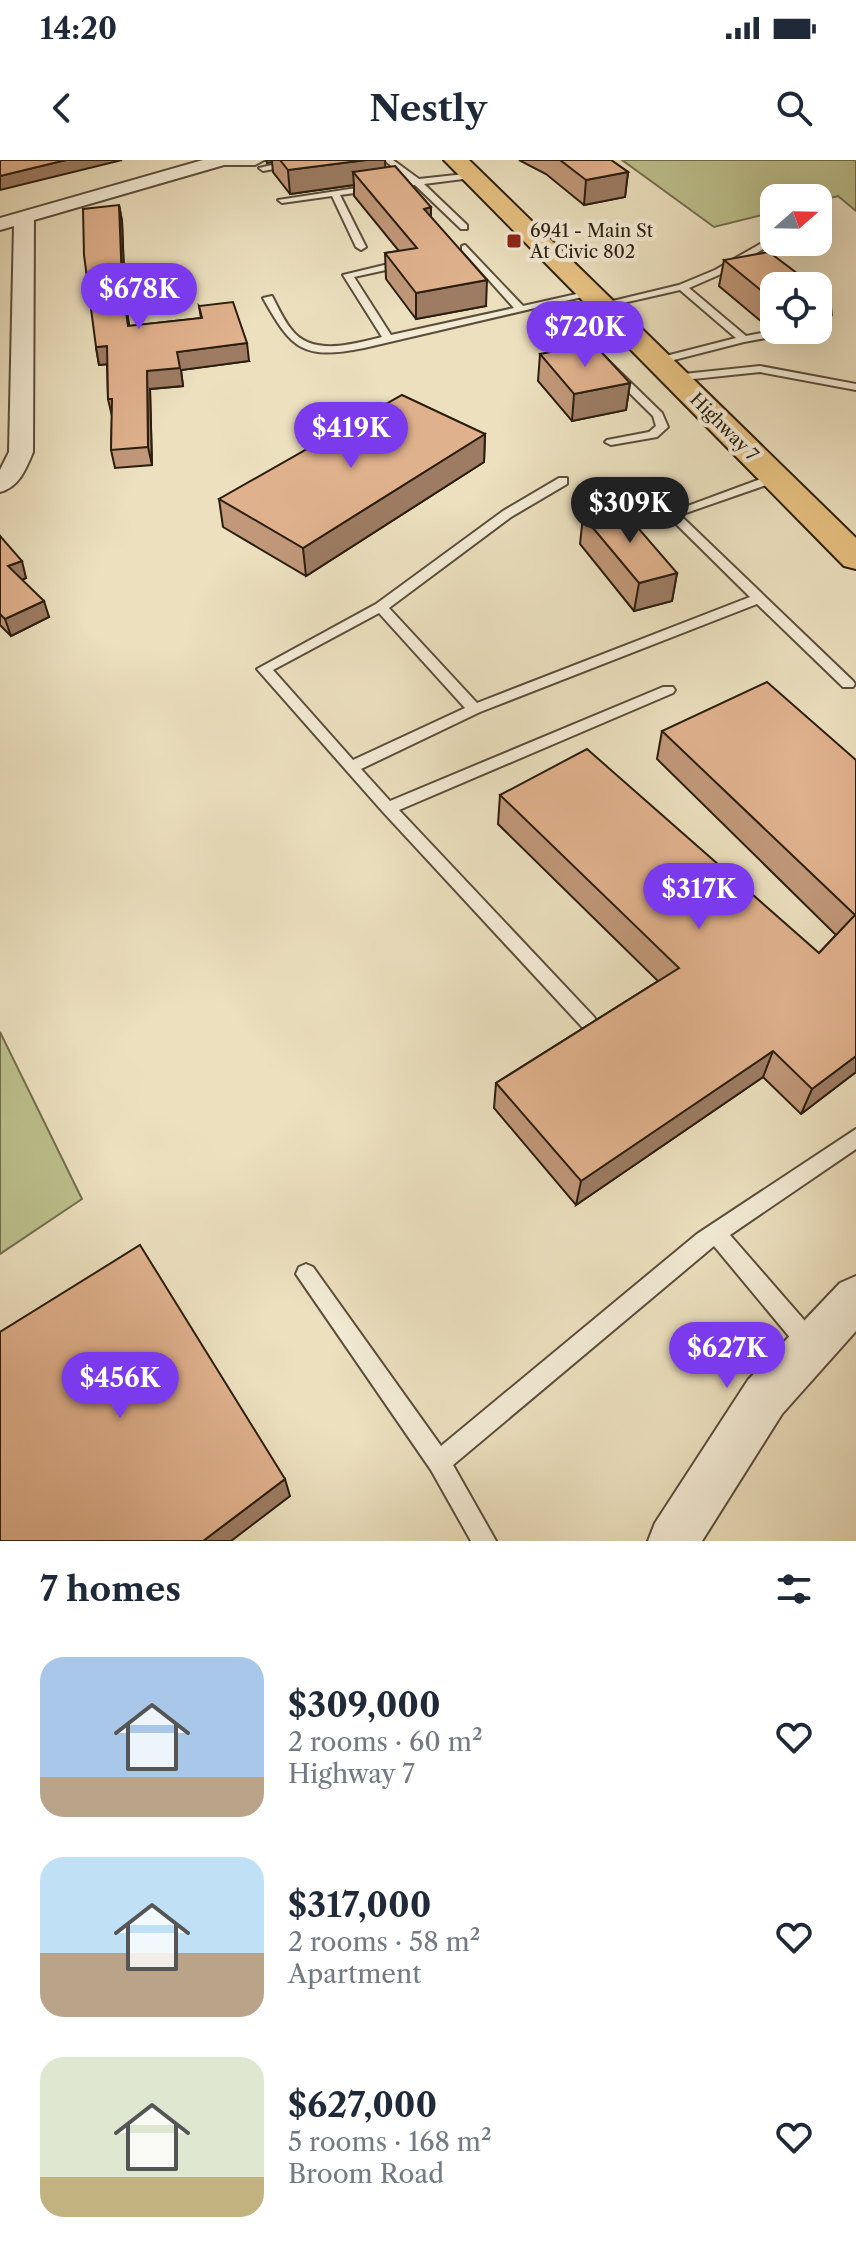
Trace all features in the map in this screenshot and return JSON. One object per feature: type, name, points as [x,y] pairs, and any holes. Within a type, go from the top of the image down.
[{"type":"main road","name":"Highway 7","points":[[464,167],[856,558]]},
{"type":"street","points":[[0,224],[223,160],[259,164]]},
{"type":"street","points":[[0,484],[12,472],[21,452],[24,218]]},
{"type":"street","points":[[673,1541],[765,1397],[856,1298]]},
{"type":"lane","points":[[388,160],[417,182],[464,227]]},
{"type":"lane","points":[[259,164],[300,161]]},
{"type":"lane","points":[[282,200],[417,182],[464,167]]},
{"type":"lane","points":[[335,193],[361,247]]},
{"type":"lane","points":[[268,298],[290,335],[309,347],[356,346],[520,309],[682,287],[718,272],[760,247]]},
{"type":"lane","points":[[465,248],[520,309]]},
{"type":"lane","points":[[388,339],[348,275],[401,264]]},
{"type":"lane","points":[[682,287],[744,339]]},
{"type":"lane","points":[[611,442],[653,435],[662,427],[658,415],[585,344],[627,329]]},
{"type":"lane","points":[[666,370],[744,339],[760,336]]},
{"type":"lane","points":[[666,370],[760,369],[856,387]]},
{"type":"lane","points":[[774,478],[672,514],[853,685]]},
{"type":"lane","points":[[563,481],[507,514],[381,607],[264,669],[388,808],[588,1022]]},
{"type":"lane","points":[[351,767],[475,709],[759,598]]},
{"type":"lane","points":[[381,607],[475,709]]},
{"type":"lane","points":[[388,808],[668,690]]},
{"type":"lane","points":[[439,1462],[716,1233],[856,1138]]},
{"type":"lane","points":[[716,1233],[811,1345]]},
{"type":"lane","points":[[306,1274],[439,1462],[484,1541]]},
{"type":"green space","points":[[622,160],[856,160],[856,211],[838,196],[832,198],[832,184],[760,184],[760,216],[714,227]]},
{"type":"green space","points":[[0,1032],[82,1199],[0,1254]]},
{"type":"building","points":[[0,160],[66,160],[0,176]]},
{"type":"building","points":[[280,160],[366,160],[288,170]]},
{"type":"building","points":[[560,160],[611,160],[628,172],[586,180]]},
{"type":"building","points":[[395,166],[431,207],[424,209],[487,280],[416,293],[385,253],[417,248],[353,172]]},
{"type":"building","points":[[119,205],[122,282],[128,326],[202,318],[199,306],[233,302],[247,343],[177,352],[180,368],[147,371],[148,447],[111,450],[112,399],[108,399],[107,346],[96,347],[84,255],[83,209]]},
{"type":"building","points":[[760,254],[774,256],[795,272],[760,272],[760,290],[724,260]]},
{"type":"building","points":[[594,344],[630,383],[574,394],[540,354]]},
{"type":"building","points":[[402,395],[485,434],[303,548],[219,499]]},
{"type":"building","points":[[620,507],[677,573],[639,583],[583,516]]},
{"type":"building","points":[[0,536],[22,561],[8,566],[44,601],[5,619],[0,614]]},
{"type":"building","points":[[767,682],[856,760],[856,1056],[812,1089],[773,1051],[581,1181],[496,1083],[679,968],[500,795],[587,749],[819,953],[855,915],[662,731]]},
{"type":"building","points":[[140,1245],[285,1479],[203,1541],[0,1541],[0,1332]]},
{"type":"place","name":"6941 - Main St At Civic 802","points":[[514,241]]}]
